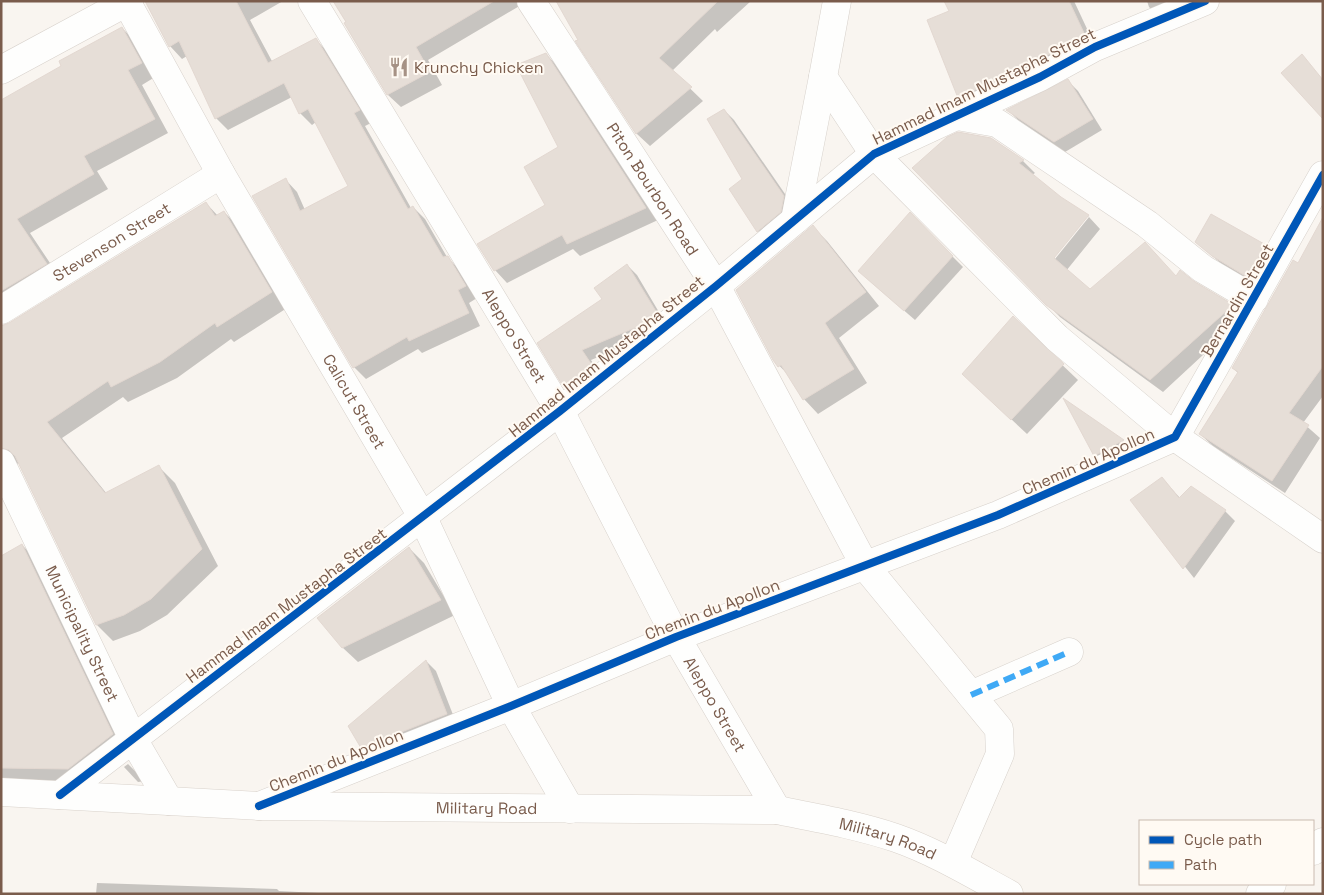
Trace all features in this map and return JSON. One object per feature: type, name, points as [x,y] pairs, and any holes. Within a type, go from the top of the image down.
[{"type":"street","name":"Aleppo Street","points":[[312,1],[560,411],[676,637],[777,810]]},
{"type":"street","name":"Piton Bourbon Road","points":[[531,1],[716,286],[865,566],[999,729],[1000,754],[958,865]]},
{"type":"street","points":[[795,220],[837,1]]},
{"type":"street","name":"Hammad Imam Mustapha Street","points":[[60,795],[560,411],[716,286],[874,154],[1040,77],[1095,47],[1205,1]]},
{"type":"street","points":[[1,70],[127,2]]},
{"type":"street","name":"Calicut Street","points":[[127,2],[221,174],[422,518],[511,706],[570,809]]},
{"type":"street","points":[[823,76],[874,154],[1057,338],[1175,437],[1317,527]]},
{"type":"street","points":[[957,116],[997,123],[1147,224],[1203,269],[1254,299]]},
{"type":"street","name":"Stevenson Street","points":[[1,310],[221,174]]},
{"type":"street","name":"Bernardin Street","points":[[1175,437],[1323,175]]},
{"type":"street","name":"Chemin du Apollon","points":[[259,806],[511,706],[676,637],[998,516],[1175,437]]},
{"type":"street","name":"Municipality Street","points":[[1,463],[133,739],[169,801]]},
{"type":"street","points":[[971,695],[1069,652]]},
{"type":"street","name":"Military Road","points":[[1,792],[259,806],[777,810],[850,825],[896,838],[958,865],[1009,894]]},
{"type":"street","points":[[958,865],[974,894]]},
{"type":"street","points":[[1260,894],[1271,885]]},
{"type":"building","points":[[145,1],[236,1],[268,63],[316,38],[360,110],[354,113],[408,209],[413,206],[443,257],[448,256],[466,286],[458,290],[469,313],[409,341],[407,337],[353,368],[252,196],[286,178],[300,211],[348,186],[308,109],[299,114],[284,83],[215,119],[179,41],[169,47]]},
{"type":"building","points":[[333,1],[494,1],[416,47],[430,72],[387,95]]},
{"type":"building","points":[[556,1],[718,1],[659,58],[692,87],[636,134],[575,41],[578,40]]},
{"type":"building","points":[[944,1],[1069,1],[1085,35],[1033,63],[958,98],[927,20],[949,11]]},
{"type":"building","points":[[122,27],[142,63],[128,70],[155,119],[84,156],[94,174],[17,219],[47,264],[1,291],[1,100],[61,66],[59,61]]},
{"type":"building","points":[[546,53],[646,208],[567,244],[562,235],[494,271],[477,244],[545,205],[524,167],[558,147],[516,65]]},
{"type":"building","points":[[1302,54],[1323,80],[1323,119],[1281,73]]},
{"type":"building","points":[[1068,79],[1093,119],[1054,142],[1006,110]]},
{"type":"building","points":[[724,109],[784,196],[781,212],[757,232],[729,189],[742,179],[707,119]]},
{"type":"building","points":[[958,132],[991,138],[1024,160],[1019,163],[1061,197],[1089,215],[1054,258],[1090,289],[1145,242],[1176,276],[1180,270],[1195,282],[1232,304],[1231,307],[1150,380],[1046,305],[912,168],[947,137]]},
{"type":"building","points":[[206,202],[215,216],[224,211],[272,292],[217,327],[215,323],[160,362],[111,387],[108,381],[47,422],[105,493],[159,465],[202,549],[151,599],[124,615],[96,625],[15,456],[9,450],[1,448],[1,326],[9,323]]},
{"type":"building","points":[[910,212],[953,256],[904,311],[858,271]]},
{"type":"building","points":[[1211,214],[1266,245],[1247,277],[1212,256],[1195,242]]},
{"type":"building","points":[[1323,217],[1323,366],[1289,413],[1309,425],[1272,481],[1199,434],[1238,372],[1232,368],[1293,260],[1298,263]]},
{"type":"building","points":[[813,225],[866,292],[825,323],[854,369],[803,400],[781,365],[778,367],[773,360],[736,290]]},
{"type":"building","points":[[627,264],[657,313],[644,324],[582,350],[592,365],[564,388],[537,343],[602,299],[594,288]]},
{"type":"building","points":[[1013,316],[1064,364],[1011,420],[962,374]]},
{"type":"building","points":[[1063,398],[1124,440],[1094,456]]},
{"type":"building","points":[[1162,477],[1179,498],[1191,486],[1226,510],[1183,569],[1130,500]]},
{"type":"building","points":[[22,544],[113,734],[68,769],[1,768],[1,556]]},
{"type":"building","points":[[409,547],[441,600],[342,648],[317,618]]},
{"type":"building","points":[[426,660],[447,714],[361,748],[348,726]]},
{"type":"marked path","points":[[971,695],[1069,652]]},
{"type":"cycle path","points":[[60,795],[560,411],[716,286],[874,154],[1040,77],[1095,47],[1205,1]]},
{"type":"cycle path","points":[[259,806],[511,706],[676,637],[998,515],[1175,437],[1323,175]]},
{"type":"place","name":"Krunchy Chicken","points":[[399,67]]}]
